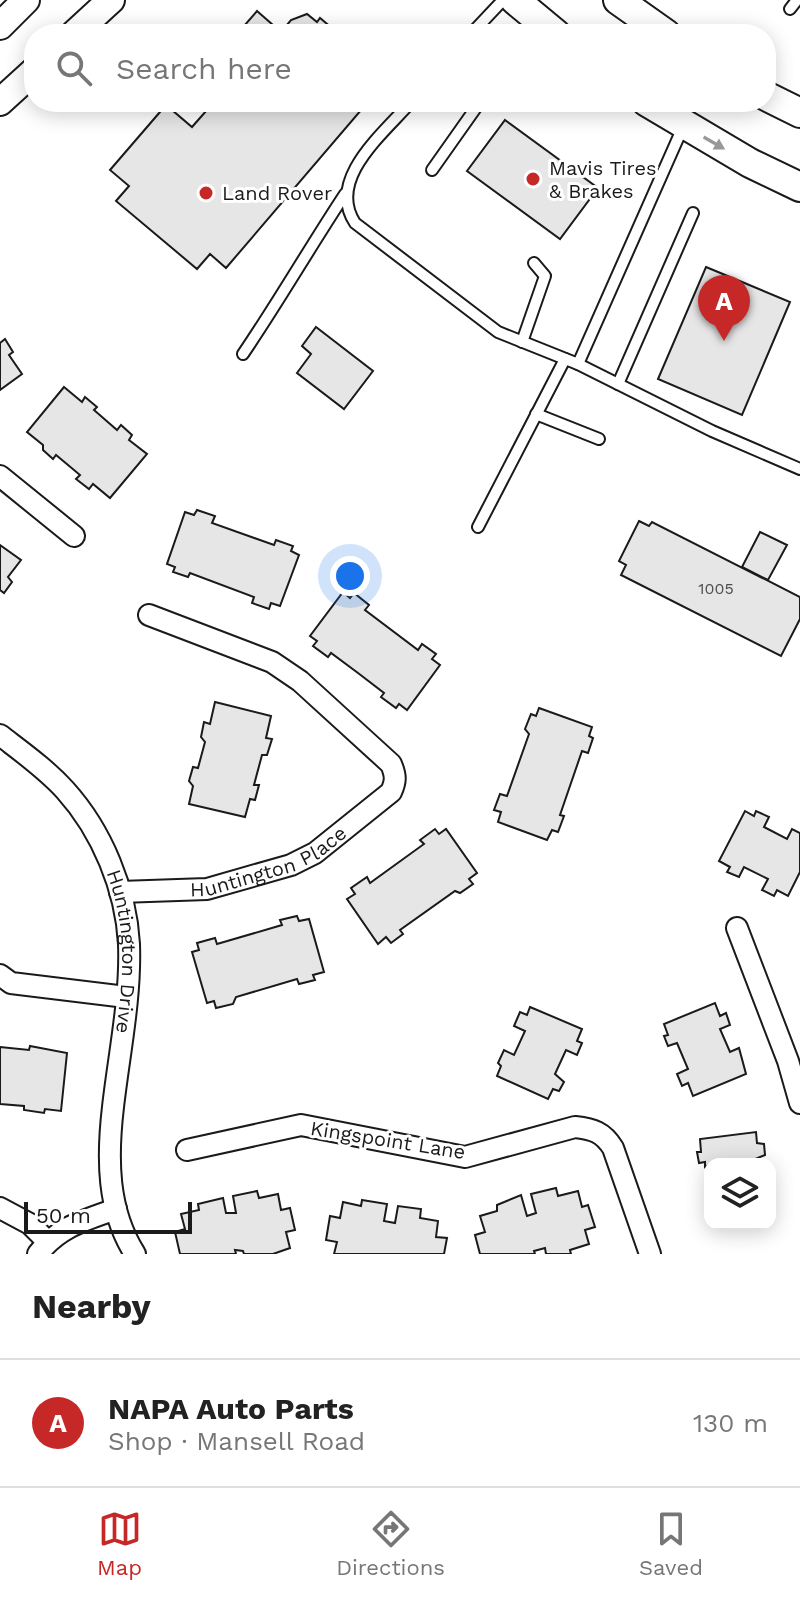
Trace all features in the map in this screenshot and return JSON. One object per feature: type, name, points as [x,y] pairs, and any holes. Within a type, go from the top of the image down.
[{"type":"main road","points":[[515,0],[544,24]]},
{"type":"main road","points":[[618,0],[652,24]]},
{"type":"main road","points":[[776,101],[800,113]]},
{"type":"main road","points":[[662,112],[750,163],[800,187]]},
{"type":"street","points":[[0,26],[26,0]]},
{"type":"street","points":[[85,24],[111,0]]},
{"type":"street","points":[[0,102],[24,80]]},
{"type":"street","points":[[0,476],[74,536]]},
{"type":"street","name":"Huntington Place","points":[[120,892],[207,889],[291,865],[315,853],[391,792],[396,775],[391,764],[300,681],[272,662],[149,615]]},
{"type":"street","name":"Huntington Drive","points":[[0,735],[65,790],[98,837],[120,892],[129,944],[109,1146],[110,1177],[116,1209],[135,1254]]},
{"type":"street","points":[[737,928],[788,1061],[800,1103]]},
{"type":"street","points":[[0,975],[11,983],[126,997]]},
{"type":"street","name":"Kingspoint Lane","points":[[187,1150],[301,1125],[465,1157],[575,1127],[593,1129],[606,1138],[613,1148],[650,1254]]},
{"type":"street","points":[[0,1208],[30,1224],[43,1248],[71,1224],[116,1209]]},
{"type":"lane","points":[[480,24],[503,0]]},
{"type":"lane","points":[[243,354],[283,296],[346,192],[361,160],[402,112]]},
{"type":"lane","points":[[432,170],[473,112]]},
{"type":"lane","points":[[578,364],[684,126]]},
{"type":"lane","points":[[346,192],[345,203],[355,223],[498,332],[578,364],[712,431],[800,469]]},
{"type":"lane","points":[[618,384],[693,213]]},
{"type":"lane","points":[[522,342],[545,276],[534,263]]},
{"type":"lane","points":[[478,527],[565,359]]},
{"type":"lane","points":[[536,414],[599,439]]},
{"type":"building","points":[[257,11],[272,24],[246,24]]},
{"type":"building","points":[[307,14],[317,22],[320,18],[327,24],[288,24]]},
{"type":"building","name":"Land Rover","points":[[160,112],[174,112],[192,127],[205,112],[359,112],[226,268],[210,254],[197,269],[116,201],[129,186],[110,170]]},
{"type":"building","name":"Mavis Tires & Brakes","points":[[505,120],[598,188],[560,239],[467,171]]},
{"type":"building","points":[[706,267],[790,302],[742,415],[658,379]]},
{"type":"building","points":[[316,327],[373,371],[344,409],[297,373],[311,354],[302,346]]},
{"type":"building","points":[[5,339],[13,352],[9,355],[22,374],[0,390],[0,343]]},
{"type":"building","points":[[64,387],[82,402],[85,397],[97,407],[94,410],[117,430],[121,425],[132,435],[129,440],[147,454],[110,498],[93,484],[89,489],[76,479],[80,475],[56,455],[53,459],[43,450],[43,445],[27,432]]},
{"type":"building","points":[[197,510],[215,516],[212,523],[274,545],[276,540],[293,546],[291,551],[299,555],[280,606],[271,603],[269,609],[252,603],[254,597],[190,573],[188,577],[173,572],[175,567],[167,564],[185,512],[194,515]]},
{"type":"building","points":[[639,521],[649,526],[652,522],[800,597],[800,619],[781,656],[621,575],[626,565],[619,561]]},
{"type":"building","points":[[760,532],[787,545],[768,580],[742,567]]},
{"type":"building","points":[[0,545],[21,560],[8,577],[12,582],[4,593],[0,590]]},
{"type":"building","points":[[343,592],[350,598],[354,593],[369,605],[365,610],[418,650],[422,644],[436,654],[432,659],[440,665],[407,710],[399,704],[396,708],[381,697],[384,693],[358,673],[331,653],[328,657],[313,646],[317,641],[310,636]]},
{"type":"building","points":[[215,702],[271,716],[266,738],[272,739],[267,755],[262,755],[254,785],[259,785],[255,800],[250,799],[245,817],[189,804],[193,786],[189,781],[193,767],[198,768],[205,742],[201,737],[204,722],[210,724]]},
{"type":"building","points":[[539,708],[592,727],[589,736],[593,738],[588,753],[582,751],[560,815],[564,816],[558,832],[552,830],[547,840],[498,822],[501,812],[494,810],[500,794],[507,796],[529,734],[525,729],[531,714],[536,716]]},
{"type":"building","points":[[745,811],[754,816],[756,811],[769,817],[764,827],[787,839],[792,829],[800,833],[800,872],[788,896],[777,890],[774,896],[762,890],[768,879],[744,867],[739,877],[727,872],[730,867],[719,861]]},
{"type":"building","points":[[435,829],[439,834],[446,829],[477,873],[469,879],[473,884],[460,893],[455,891],[400,930],[403,934],[391,943],[386,937],[378,944],[347,899],[355,894],[351,888],[367,877],[370,883],[424,844],[420,840]]},
{"type":"building","points":[[297,916],[299,921],[309,919],[324,972],[313,975],[315,980],[299,984],[297,979],[236,997],[233,1004],[216,1008],[214,1001],[207,1003],[192,952],[199,950],[197,943],[215,938],[217,944],[282,925],[280,920]]},
{"type":"building","points":[[715,1003],[720,1016],[726,1013],[730,1025],[720,1029],[730,1052],[739,1048],[746,1074],[693,1096],[688,1083],[682,1086],[677,1074],[688,1069],[677,1043],[668,1046],[664,1024]]},
{"type":"building","points":[[530,1007],[582,1029],[577,1041],[582,1043],[577,1055],[566,1050],[555,1074],[564,1082],[559,1091],[553,1089],[548,1099],[497,1076],[501,1066],[498,1063],[504,1050],[514,1055],[525,1031],[514,1026],[520,1012],[527,1015]]},
{"type":"building","points":[[30,1046],[67,1053],[61,1111],[45,1109],[44,1113],[24,1110],[24,1106],[0,1104],[0,1047],[29,1050]]},
{"type":"building","points":[[756,1132],[757,1143],[764,1144],[765,1155],[758,1158],[704,1158],[704,1162],[699,1163],[697,1152],[701,1152],[700,1139]]},
{"type":"building","points":[[556,1188],[558,1196],[578,1191],[582,1207],[588,1205],[595,1227],[585,1230],[589,1244],[570,1250],[571,1254],[546,1254],[545,1248],[534,1251],[535,1254],[480,1254],[475,1235],[485,1232],[480,1216],[497,1211],[497,1205],[521,1195],[527,1216],[536,1213],[531,1194]]},
{"type":"building","points":[[257,1191],[259,1198],[278,1194],[281,1210],[290,1208],[295,1230],[286,1232],[290,1248],[273,1254],[244,1254],[235,1250],[236,1254],[180,1254],[175,1232],[185,1229],[181,1214],[199,1210],[198,1204],[223,1198],[226,1213],[236,1213],[233,1196]]},
{"type":"building","points":[[362,1200],[387,1204],[384,1221],[395,1223],[398,1206],[421,1209],[420,1218],[438,1221],[436,1237],[447,1238],[444,1254],[334,1254],[337,1242],[326,1240],[330,1216],[340,1218],[343,1202],[361,1206]]},
{"type":"place","name":"Mavis Tires & Brakes","points":[[533,179]]},
{"type":"place","name":"Land Rover","points":[[206,193]]},
{"type":"place","name":"NAPA Auto Parts","points":[[724,341]]}]
